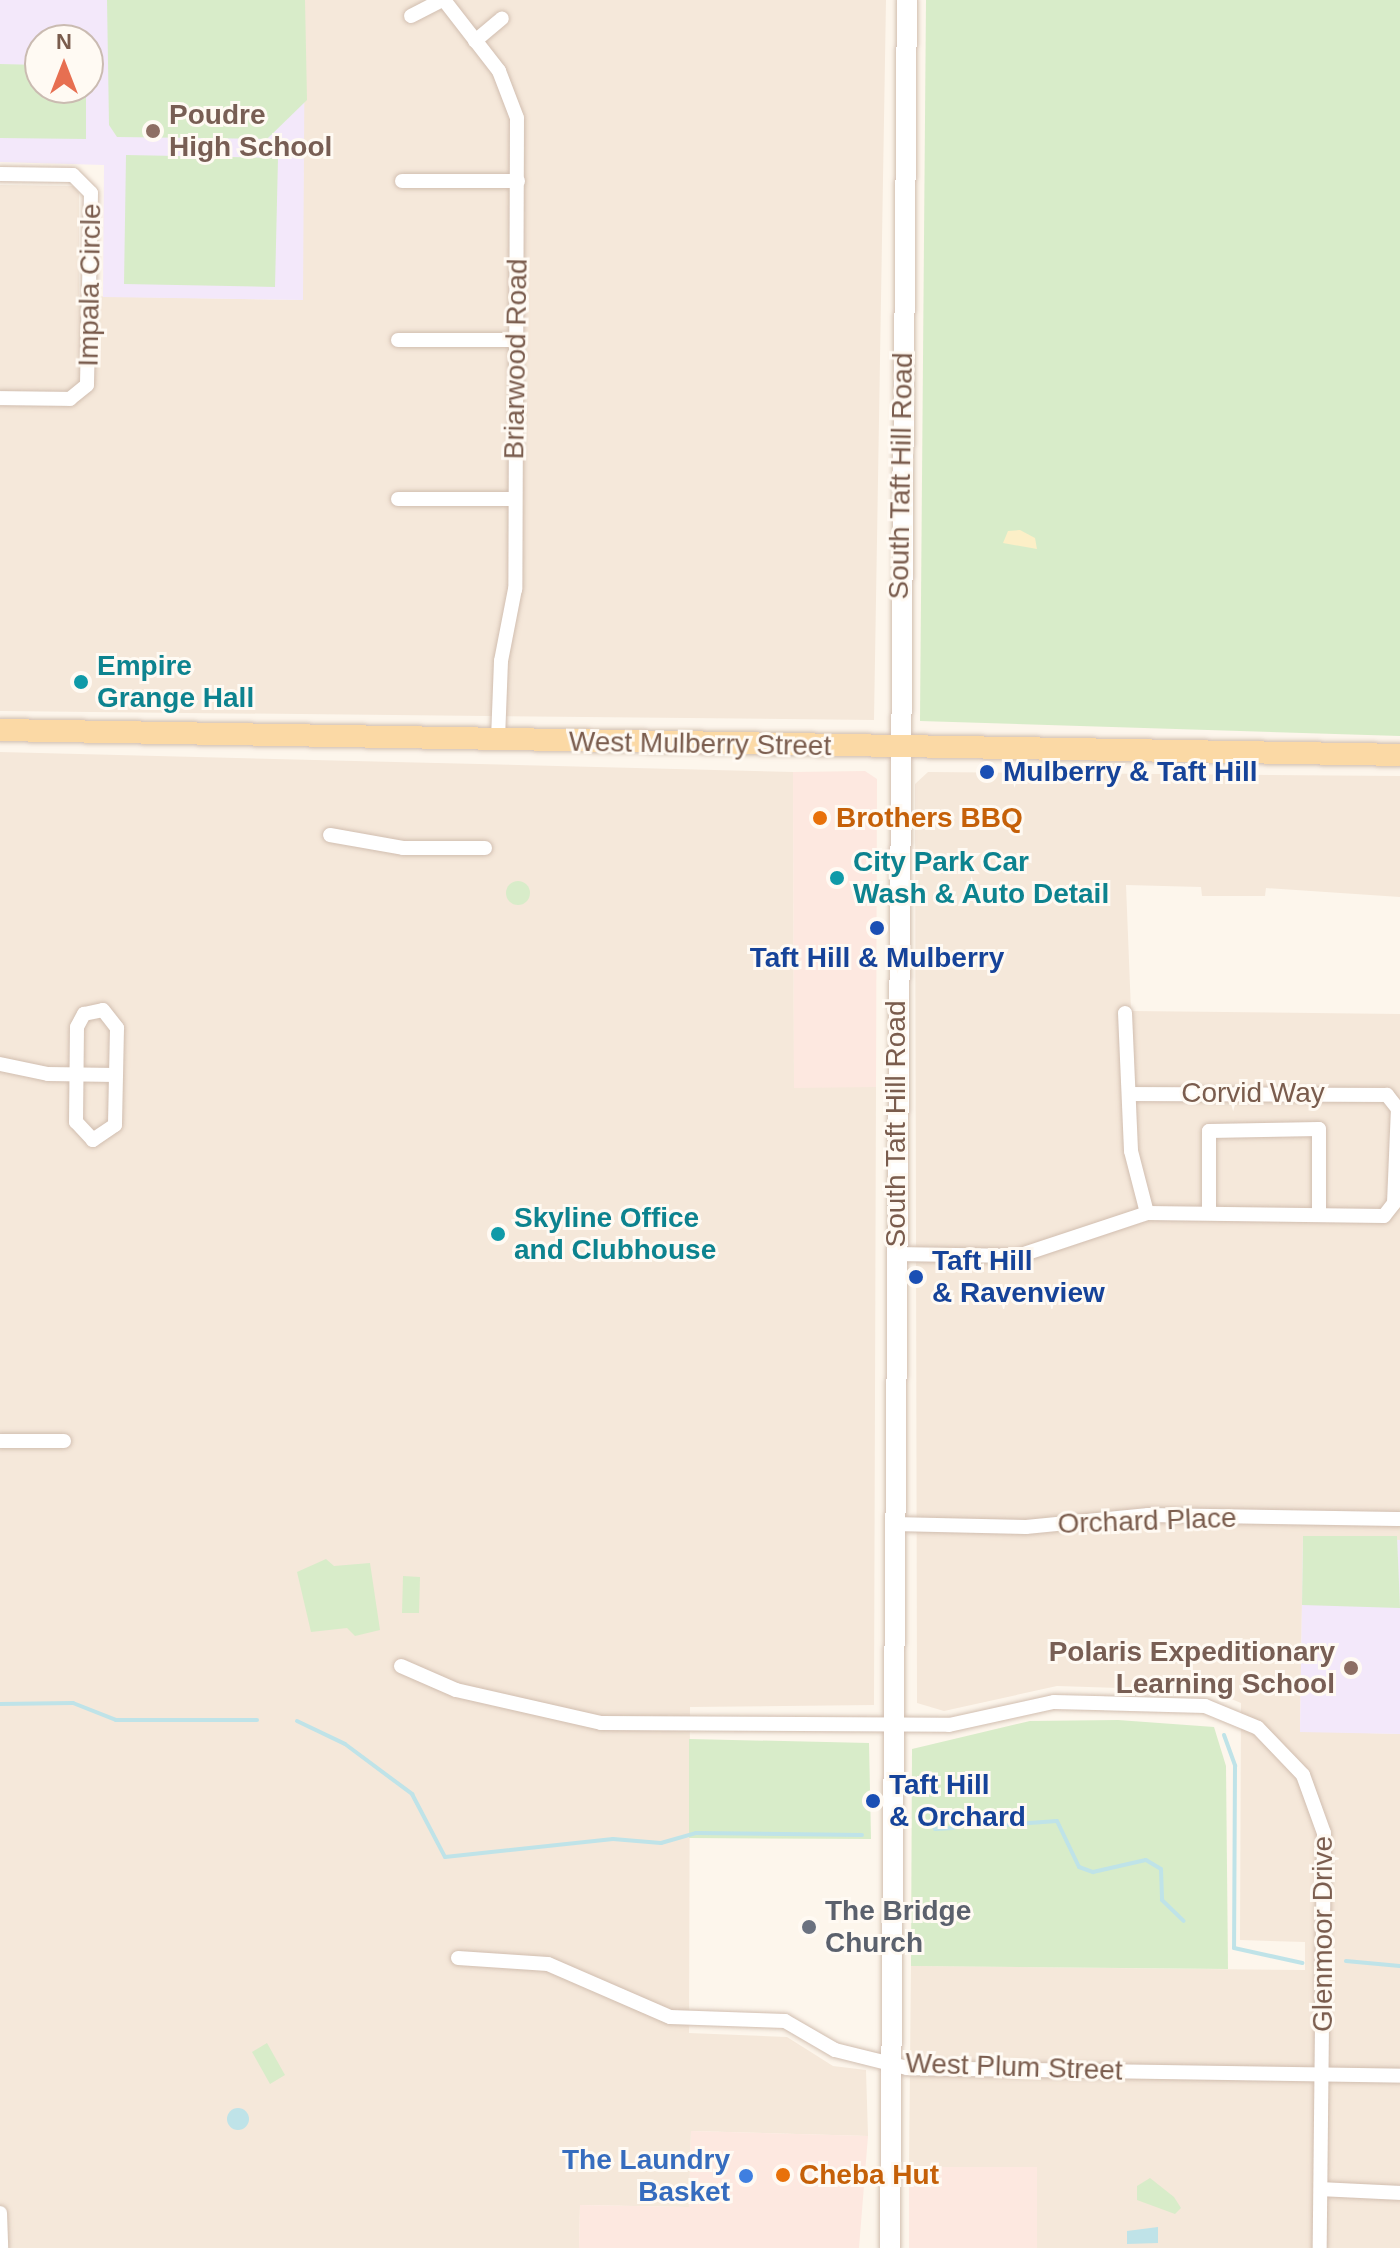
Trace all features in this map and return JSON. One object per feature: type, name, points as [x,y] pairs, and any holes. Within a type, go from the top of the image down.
[{"type":"main road","name":"South Taft Hill Road","points":[[890,2248],[898,749],[907,0]]},
{"type":"main road","name":"West Mulberry Street","points":[[0,730],[898,749],[1400,755]]},
{"type":"street","points":[[411,16],[443,0]]},
{"type":"street","name":"Briarwood Road","points":[[443,0],[475,41],[514,106],[518,181],[515,589],[501,661],[498,739]]},
{"type":"street","points":[[475,41],[502,18]]},
{"type":"street","name":"Impala Circle","points":[[0,174],[73,175],[91,193],[87,385],[70,399],[0,398]]},
{"type":"street","points":[[402,181],[518,181]]},
{"type":"street","points":[[398,340],[516,340]]},
{"type":"street","points":[[398,499],[514,499]]},
{"type":"street","points":[[330,835],[403,848],[485,848]]},
{"type":"street","points":[[98,1009],[116,1023],[116,1075],[115,1125],[98,1140],[78,1129],[77,1074],[78,1022],[98,1009]]},
{"type":"street","points":[[1125,1013],[1131,1151],[1147,1213]]},
{"type":"street","points":[[0,1064],[77,1074],[116,1075]]},
{"type":"street","name":"Corvid Way","points":[[1130,1094],[1377,1093],[1398,1109],[1394,1203],[1384,1216],[1319,1212]]},
{"type":"street","points":[[895,1254],[1018,1256],[1147,1213],[1209,1210],[1319,1212],[1319,1129],[1209,1131],[1209,1210]]},
{"type":"street","points":[[0,1441],[64,1441]]},
{"type":"street","name":"Orchard Place","points":[[893,1524],[1026,1527],[1148,1515],[1400,1519]]},
{"type":"street","points":[[401,1666],[424,1681],[578,1721],[893,1725]]},
{"type":"street","name":"Glenmoor Drive","points":[[893,1725],[949,1725],[1035,1703],[1184,1703],[1225,1711],[1268,1736],[1303,1775],[1322,1819],[1320,2248]]},
{"type":"street","name":"West Plum Street","points":[[458,1958],[548,1964],[655,2014],[785,2021],[835,2050],[907,2068],[1400,2076]]},
{"type":"street","points":[[1321,2189],[1400,2193]]},
{"type":"street","points":[[0,2213],[1,2248]]},
{"type":"shaded area","name":"Poudre High School","points":[[0,0],[305,0],[303,300],[103,297],[104,165],[0,162]]},
{"type":"shaded area","points":[[305,0],[886,0],[874,720],[0,711],[0,185],[73,186],[79,193],[79,296],[302,300]]},
{"type":"shaded area","points":[[0,752],[793,772],[794,1087],[876,1087],[874,1705],[690,1707],[689,2033],[787,2037],[833,2066],[866,2070],[868,2136],[691,2131],[689,2207],[580,2205],[579,2248],[0,2248]]},
{"type":"shaded area","points":[[865,771],[877,779],[876,1087],[794,1088],[793,772]]},
{"type":"shaded area","points":[[928,772],[1400,776],[1400,897],[1266,888],[1265,896],[1202,896],[1201,887],[1126,885],[1131,1011],[1400,1014],[1400,1540],[1303,1536],[1300,1731],[1400,1734],[1400,2248],[1037,2248],[1037,2168],[909,2167],[911,1966],[1305,1970],[1305,1942],[1240,1940],[1241,1703],[1212,1691],[1057,1686],[944,1711],[917,1703],[915,784]]},
{"type":"shaded area","name":"Polaris Expeditionary Learning School","points":[[1303,1536],[1400,1540],[1400,1734],[1300,1732]]},
{"type":"shaded area","points":[[691,2131],[868,2136],[859,2248],[579,2248],[580,2205],[689,2207]]},
{"type":"shaded area","points":[[909,2167],[1037,2167],[1037,2248],[909,2248]]},
{"type":"green space","points":[[107,0],[305,0],[307,100],[267,139],[117,137],[109,125]]},
{"type":"green space","points":[[926,0],[1400,0],[1400,736],[920,721]]},
{"type":"green space","points":[[0,64],[24,65],[24,104],[86,104],[86,139],[0,138]]},
{"type":"green space","points":[[126,155],[278,158],[275,287],[124,284]]},
{"type":"green space","points":[[518,881],[526,885],[530,893],[526,901],[518,905],[510,901],[506,893],[510,885]]},
{"type":"green space","points":[[1303,1536],[1397,1536],[1400,1608],[1302,1605]]},
{"type":"green space","points":[[326,1559],[334,1566],[370,1563],[380,1630],[355,1636],[347,1628],[311,1632],[297,1572]]},
{"type":"green space","points":[[403,1576],[420,1577],[419,1613],[402,1613]]},
{"type":"green space","points":[[1118,1720],[1214,1727],[1226,1766],[1228,1969],[911,1966],[912,1749],[1030,1721]]},
{"type":"green space","points":[[689,1739],[869,1743],[871,1839],[689,1838]]},
{"type":"green space","points":[[267,2043],[285,2075],[270,2084],[252,2052]]},
{"type":"green space","points":[[1150,2178],[1174,2197],[1181,2208],[1175,2214],[1137,2200],[1137,2186]]},
{"type":"sand","points":[[1020,530],[1035,538],[1037,549],[1003,543],[1008,531]]},
{"type":"water","points":[[238,2108],[246,2111],[249,2119],[246,2127],[238,2130],[230,2127],[227,2119],[230,2111]]},
{"type":"water","points":[[1158,2227],[1158,2243],[1127,2244],[1127,2231]]},
{"type":"waterway","points":[[0,1704],[73,1703],[116,1720],[257,1720]]},
{"type":"waterway","points":[[297,1721],[345,1744],[412,1794],[445,1857],[613,1839],[661,1843],[696,1833],[862,1835]]},
{"type":"waterway","points":[[1224,1735],[1235,1766],[1234,1948],[1302,1963]]},
{"type":"waterway","points":[[977,1827],[1057,1821],[1079,1867],[1093,1872],[1146,1860],[1161,1869],[1162,1900],[1184,1921]]},
{"type":"waterway","points":[[935,1829],[953,1828]]},
{"type":"waterway","points":[[1346,1961],[1400,1966]]},
{"type":"place","name":"Poudre High School","points":[[153,131]]},
{"type":"place","name":"Empire Grange Hall","points":[[81,682]]},
{"type":"place","name":"Mulberry & Taft Hill","points":[[987,772]]},
{"type":"place","name":"Brothers BBQ","points":[[820,818]]},
{"type":"place","name":"City Park Car Wash & Auto Detail","points":[[837,878]]},
{"type":"place","name":"Taft Hill & Mulberry","points":[[877,928]]},
{"type":"place","name":"Skyline Office and Clubhouse","points":[[498,1234]]},
{"type":"place","name":"Taft Hill & Ravenview","points":[[916,1277]]},
{"type":"place","name":"Polaris Expeditionary Learning School","points":[[1351,1668]]},
{"type":"place","name":"Taft Hill & Orchard","points":[[873,1801]]},
{"type":"place","name":"The Bridge Church","points":[[809,1927]]},
{"type":"place","name":"Cheba Hut","points":[[783,2175]]},
{"type":"place","name":"The Laundry Basket","points":[[746,2176]]}]
